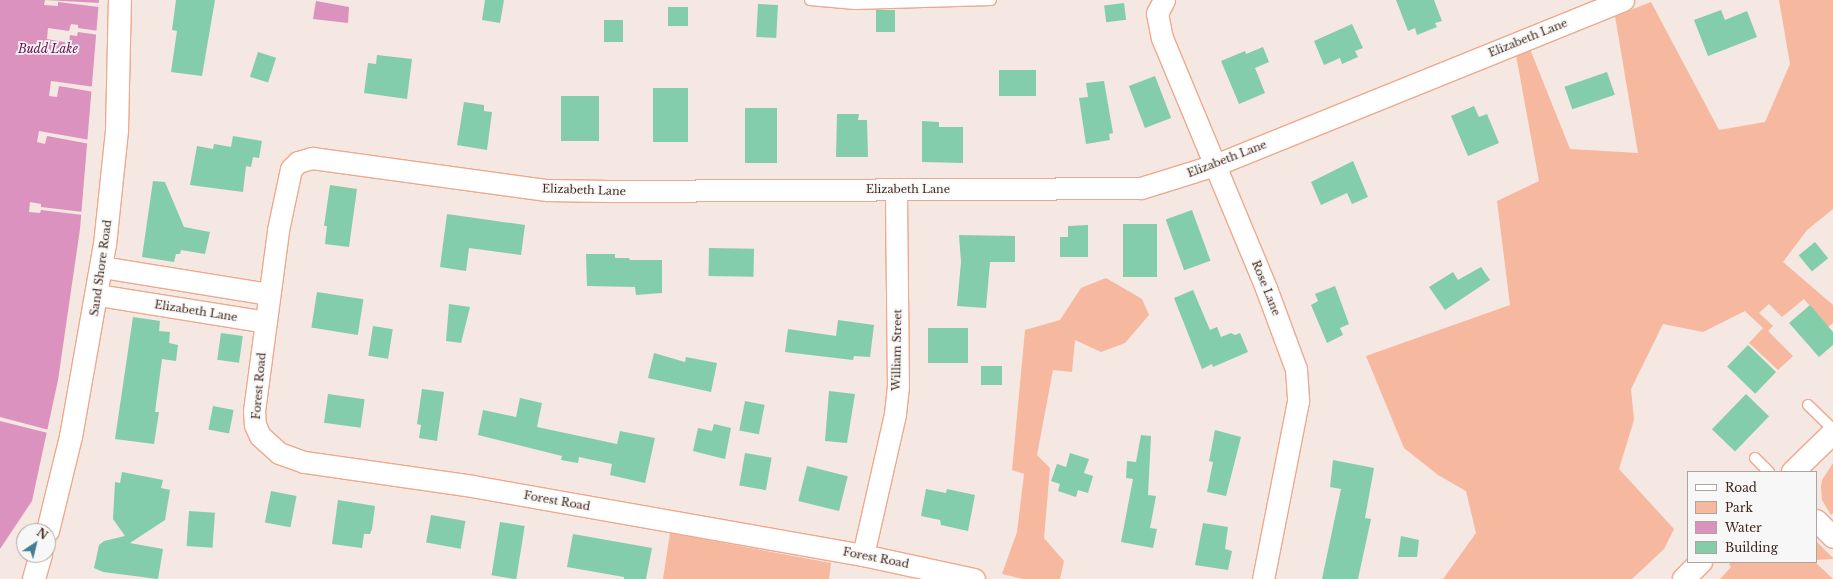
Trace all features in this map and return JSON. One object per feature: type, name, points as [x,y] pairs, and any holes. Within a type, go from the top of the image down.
[{"type":"street","name":"Sand Shore Road","points":[[50,523],[71,437],[102,267],[117,130],[120,0]]},
{"type":"street","name":"Elizabeth Lane","points":[[98,295],[266,322],[268,294],[286,182],[294,166],[308,158],[547,190],[1141,188],[1164,183],[1215,165],[1623,0]]},
{"type":"street","name":"Rose Lane","points":[[1161,3],[1157,22],[1162,38],[1286,339],[1298,381],[1298,401],[1263,579]]},
{"type":"street","name":"William Street","points":[[863,555],[895,414],[898,387],[896,189]]},
{"type":"street","points":[[102,267],[268,294]]},
{"type":"street","name":"Forest Road","points":[[266,322],[254,411],[255,425],[268,446],[291,458],[473,486],[863,555],[974,579]]},
{"type":"street","points":[[1794,471],[1833,433]]},
{"type":"street","points":[[1817,521],[1833,536]]},
{"type":"street","points":[[34,579],[39,563]]},
{"type":"street","points":[[1684,579],[1700,563]]},
{"type":"lane","points":[[810,0],[855,4],[991,0]]},
{"type":"lane","points":[[1808,405],[1833,429]]},
{"type":"lane","points":[[1755,458],[1768,471]]},
{"type":"green space","points":[[1779,0],[1833,0],[1833,209],[1807,230],[1783,262],[1833,305],[1833,323],[1828,327],[1804,299],[1782,317],[1769,304],[1759,313],[1773,326],[1768,331],[1793,356],[1778,370],[1749,343],[1763,328],[1745,311],[1703,332],[1663,324],[1631,389],[1634,420],[1619,469],[1674,529],[1664,549],[1632,579],[1443,579],[1476,533],[1466,491],[1438,475],[1404,448],[1366,356],[1510,305],[1497,201],[1539,181],[1516,55],[1530,49],[1570,149],[1638,153],[1615,16],[1651,2],[1719,130],[1765,122],[1790,64]]},
{"type":"green space","points":[[1106,278],[1142,299],[1149,315],[1125,343],[1101,352],[1075,340],[1072,372],[1053,370],[1037,455],[1050,468],[1044,538],[1064,561],[1060,579],[1023,579],[1002,574],[1017,532],[1024,474],[1012,470],[1025,330],[1060,320],[1081,288]]},
{"type":"green space","points":[[1833,463],[1833,513],[1831,515],[1822,500],[1821,487],[1822,480]]},
{"type":"green space","points":[[670,533],[831,563],[829,579],[663,579]]},
{"type":"green space","points":[[1817,542],[1833,558],[1817,560]]},
{"type":"green space","points":[[1816,563],[1833,579],[1720,579],[1731,567],[1729,564]]},
{"type":"water","name":"Budd Lake","points":[[0,0],[99,0],[80,229],[58,380],[32,501],[0,549]]},
{"type":"water","points":[[316,1],[349,7],[348,23],[313,19]]},
{"type":"pier","points":[[45,0],[100,3],[101,0],[100,14],[99,7],[58,2],[58,6],[44,5]]},
{"type":"pier","points":[[71,24],[78,25],[78,28],[99,31],[99,35],[78,32],[77,36],[70,35],[69,43],[47,39],[48,28],[69,31]]},
{"type":"pier","points":[[51,81],[95,87],[94,92],[59,86],[57,97],[49,96]]},
{"type":"pier","points":[[39,131],[90,140],[90,144],[47,136],[45,144],[37,142]]},
{"type":"pier","points":[[30,202],[41,204],[41,207],[83,212],[83,215],[41,210],[40,213],[29,212]]},
{"type":"pier","points":[[0,417],[49,430],[48,433],[0,421]]},
{"type":"building","points":[[176,0],[215,0],[202,76],[171,72],[177,31],[172,30]]},
{"type":"building","points":[[485,0],[504,0],[500,23],[482,20]]},
{"type":"building","points":[[1396,0],[1434,0],[1442,21],[1435,23],[1437,27],[1417,35],[1415,28],[1408,31]]},
{"type":"building","points":[[1124,3],[1126,20],[1106,22],[1104,5]]},
{"type":"building","points":[[758,4],[778,5],[776,38],[756,37]]},
{"type":"building","points":[[668,7],[688,7],[688,26],[668,26]]},
{"type":"building","points":[[876,10],[895,10],[895,32],[876,32]]},
{"type":"building","points":[[1721,10],[1725,20],[1747,11],[1757,37],[1708,56],[1694,20]]},
{"type":"building","points":[[604,20],[623,20],[623,42],[604,42]]},
{"type":"building","points":[[1352,24],[1363,48],[1355,51],[1358,57],[1342,64],[1340,58],[1324,65],[1314,41]]},
{"type":"building","points":[[1263,47],[1269,62],[1255,68],[1265,93],[1239,104],[1221,61],[1245,51],[1246,54]]},
{"type":"building","points":[[258,52],[276,58],[268,83],[250,77]]},
{"type":"building","points":[[377,55],[412,59],[407,99],[364,93],[368,63],[376,64]]},
{"type":"building","points":[[999,70],[1036,70],[1036,96],[999,96]]},
{"type":"building","points":[[1607,72],[1615,95],[1572,109],[1564,87]]},
{"type":"building","points":[[1155,76],[1171,118],[1145,128],[1129,86]]},
{"type":"building","points":[[1104,81],[1113,133],[1109,134],[1110,140],[1086,144],[1079,98],[1088,97],[1086,83]]},
{"type":"building","points":[[653,88],[688,88],[688,142],[653,142]]},
{"type":"building","points":[[561,96],[599,96],[599,141],[561,141]]},
{"type":"building","points":[[464,102],[484,105],[484,111],[492,112],[487,150],[457,145]]},
{"type":"building","points":[[1474,106],[1479,117],[1487,114],[1499,143],[1468,156],[1451,116]]},
{"type":"building","points":[[745,108],[777,108],[777,163],[745,163]]},
{"type":"building","points":[[837,114],[859,114],[858,120],[867,120],[868,157],[836,157]]},
{"type":"building","points":[[922,121],[939,122],[939,127],[963,127],[963,163],[922,162]]},
{"type":"building","points":[[233,136],[262,141],[259,158],[253,157],[251,167],[246,166],[243,192],[190,185],[197,146],[213,149],[214,144],[231,147]]},
{"type":"building","points":[[1353,161],[1368,197],[1352,204],[1347,193],[1321,205],[1311,182]]},
{"type":"building","points":[[153,181],[165,182],[184,227],[210,232],[205,254],[181,250],[180,254],[176,254],[174,262],[142,257]]},
{"type":"building","points":[[330,185],[357,189],[349,247],[325,244],[327,226],[324,226]]},
{"type":"building","points":[[1192,210],[1210,261],[1184,270],[1166,220]]},
{"type":"building","points":[[447,214],[525,225],[521,255],[469,248],[466,271],[440,267]]},
{"type":"building","points":[[1123,224],[1157,224],[1157,277],[1123,277]]},
{"type":"building","points":[[1088,225],[1088,257],[1060,257],[1060,237],[1068,237],[1068,226]]},
{"type":"building","points":[[959,235],[1015,236],[1015,262],[990,262],[986,308],[957,306],[961,262]]},
{"type":"building","points":[[1815,242],[1828,258],[1812,272],[1799,255]]},
{"type":"building","points":[[709,248],[754,249],[754,277],[709,276]]},
{"type":"building","points":[[586,254],[615,254],[615,258],[629,258],[630,260],[662,260],[662,293],[636,295],[635,287],[587,286]]},
{"type":"building","points":[[1481,267],[1490,280],[1445,310],[1429,287],[1453,272],[1458,280]]},
{"type":"building","points":[[1335,286],[1349,324],[1340,328],[1343,335],[1327,343],[1311,305],[1318,301],[1315,294]]},
{"type":"building","points":[[1193,290],[1210,330],[1217,327],[1221,337],[1231,333],[1235,335],[1240,333],[1248,352],[1213,367],[1212,364],[1202,369],[1174,298]]},
{"type":"building","points":[[317,292],[363,299],[358,335],[311,328]]},
{"type":"building","points":[[449,304],[470,307],[461,343],[446,341]]},
{"type":"building","points":[[1810,305],[1833,332],[1833,345],[1819,357],[1789,323]]},
{"type":"building","points":[[133,317],[160,321],[159,331],[170,332],[169,343],[178,345],[176,361],[162,359],[155,412],[159,412],[154,444],[115,439]]},
{"type":"building","points":[[838,320],[874,325],[870,357],[854,356],[853,360],[785,352],[788,329],[836,336]]},
{"type":"building","points":[[373,326],[393,329],[388,359],[368,356]]},
{"type":"building","points":[[928,328],[968,328],[968,363],[928,363]]},
{"type":"building","points":[[221,333],[243,336],[239,363],[217,360]]},
{"type":"building","points":[[1748,345],[1776,372],[1755,394],[1727,367]]},
{"type":"building","points":[[654,353],[685,362],[686,357],[717,363],[711,392],[648,378]]},
{"type":"building","points":[[981,366],[1002,366],[1002,385],[981,385]]},
{"type":"building","points":[[422,389],[444,392],[437,441],[419,438],[421,425],[417,424]]},
{"type":"building","points":[[829,391],[855,394],[847,443],[825,441]]},
{"type":"building","points":[[328,394],[365,399],[361,428],[324,423]]},
{"type":"building","points":[[1746,394],[1769,416],[1735,451],[1712,429]]},
{"type":"building","points":[[520,398],[542,403],[537,427],[617,444],[620,431],[655,438],[645,483],[610,475],[612,464],[579,457],[578,463],[561,460],[562,456],[478,435],[483,410],[516,417]]},
{"type":"building","points":[[745,401],[765,405],[759,434],[739,430]]},
{"type":"building","points":[[213,406],[234,410],[229,434],[208,430]]},
{"type":"building","points":[[714,424],[731,428],[725,459],[693,451],[698,428],[712,431]]},
{"type":"building","points":[[1215,430],[1241,437],[1226,496],[1207,492],[1213,462],[1209,461]]},
{"type":"building","points":[[1141,435],[1151,436],[1148,495],[1156,496],[1150,528],[1157,529],[1153,548],[1121,542],[1133,479],[1126,478],[1127,461],[1136,462]]},
{"type":"building","points":[[745,453],[772,458],[766,490],[739,485]]},
{"type":"building","points":[[1070,453],[1089,459],[1084,473],[1093,476],[1088,493],[1078,490],[1076,497],[1058,491],[1060,484],[1051,481],[1057,464],[1066,467]]},
{"type":"building","points":[[1333,460],[1374,468],[1365,518],[1371,519],[1358,579],[1322,579],[1341,489],[1330,487]]},
{"type":"building","points":[[807,466],[848,476],[839,511],[798,501]]},
{"type":"building","points":[[122,472],[163,480],[161,488],[170,490],[165,520],[130,543],[163,549],[158,579],[103,572],[94,568],[99,545],[104,541],[125,536],[113,519],[115,482],[120,483]]},
{"type":"building","points":[[926,489],[946,493],[947,489],[975,495],[968,531],[941,525],[940,520],[921,516]]},
{"type":"building","points":[[271,491],[297,496],[290,527],[265,522]]},
{"type":"building","points":[[338,500],[375,506],[372,529],[370,534],[364,534],[362,548],[332,544]]},
{"type":"building","points":[[189,511],[215,513],[212,548],[187,546]]},
{"type":"building","points":[[431,515],[465,521],[461,549],[426,543]]},
{"type":"building","points":[[500,522],[525,526],[516,579],[492,575]]},
{"type":"building","points":[[1203,523],[1228,527],[1225,549],[1232,551],[1228,570],[1195,565]]},
{"type":"building","points":[[573,534],[652,548],[646,579],[624,579],[624,577],[567,567]]},
{"type":"building","points":[[1401,536],[1419,540],[1417,557],[1398,557]]}]
